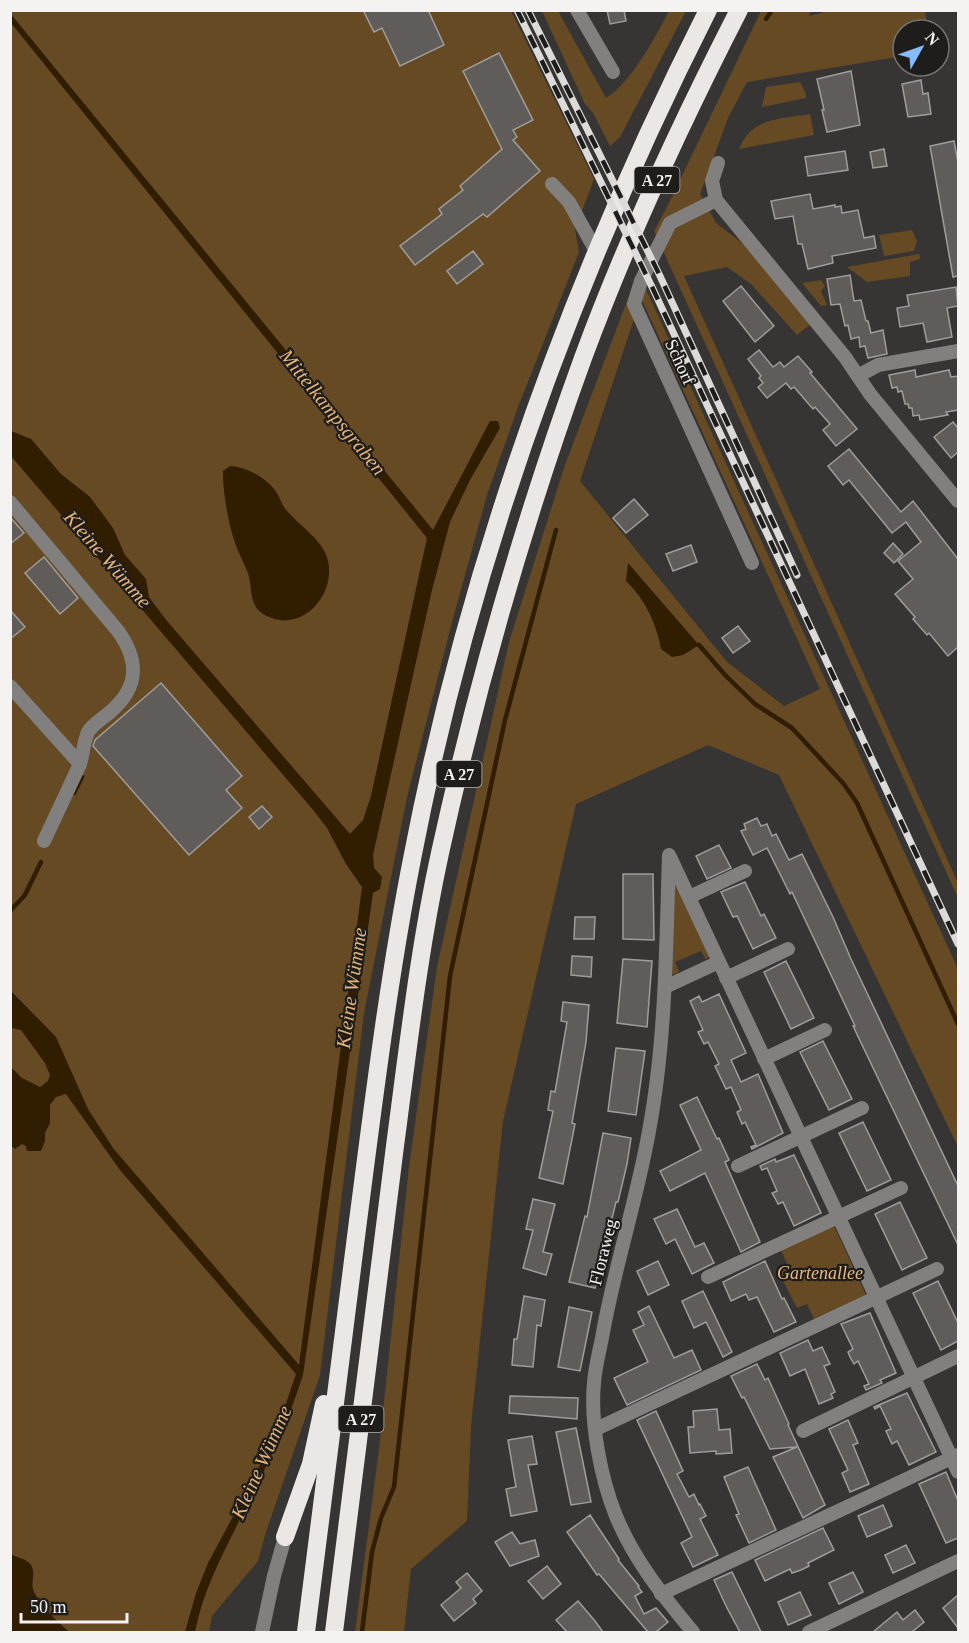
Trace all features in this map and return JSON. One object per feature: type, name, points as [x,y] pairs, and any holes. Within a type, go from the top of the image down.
[{"type":"highway","name":"A 27","points":[[306,1632],[381,1043],[411,862],[434,756],[464,639],[506,496],[558,346],[596,251],[662,102],[708,10]]},
{"type":"highway","name":"A 27","points":[[334,1632],[421,958],[439,857],[486,658],[532,505],[585,354],[629,244],[686,114],[739,10]]},
{"type":"highway","points":[[285,1537],[311,1464],[348,1297]]},
{"type":"street","points":[[577,10],[613,72]]},
{"type":"street","points":[[718,163],[712,181],[716,200],[845,357],[870,394],[958,501]]},
{"type":"street","points":[[552,184],[569,202],[596,251]]},
{"type":"street","name":"Schorf","points":[[716,200],[670,223],[641,282],[634,304],[752,563]]},
{"type":"street","points":[[858,376],[878,364],[958,351]]},
{"type":"street","points":[[10,502],[118,631],[128,646],[134,662],[130,690],[119,705],[89,731],[80,764],[44,841]]},
{"type":"street","points":[[10,686],[80,764]]},
{"type":"street","name":"Floraweg","points":[[688,897],[669,855],[665,987],[661,1042],[649,1130],[630,1218],[608,1302],[594,1383],[596,1429],[602,1468],[616,1516],[630,1545],[661,1594],[693,1632]]},
{"type":"street","points":[[745,871],[688,897],[914,1377],[955,1456],[958,1472]]},
{"type":"street","points":[[726,978],[788,949]]},
{"type":"street","points":[[665,987],[719,962]]},
{"type":"street","points":[[764,1059],[825,1030]]},
{"type":"street","points":[[738,1166],[862,1108]]},
{"type":"street","points":[[708,1277],[901,1188]]},
{"type":"street","points":[[596,1429],[937,1269]]},
{"type":"street","points":[[803,1431],[958,1356]]},
{"type":"street","points":[[661,1594],[955,1456]]},
{"type":"street","points":[[262,1632],[285,1537]]},
{"type":"street","points":[[808,1632],[958,1561]]},
{"type":"green space","points":[[832,10],[925,11],[926,18],[891,18],[891,58],[747,82],[728,118],[700,194],[716,223],[747,247],[811,324],[797,335],[751,284],[727,267],[684,276],[958,883],[958,898],[654,231],[761,11],[811,11],[809,16]]},
{"type":"green space","points":[[11,11],[511,11],[594,179],[575,230],[579,252],[518,407],[487,495],[407,797],[364,1013],[320,1375],[258,1561],[212,1616],[209,1632],[11,1632]]},
{"type":"green space","points":[[542,11],[558,11],[606,98],[625,82],[650,46],[669,11],[686,11],[620,137],[610,146],[593,113],[585,104]]},
{"type":"green space","points":[[800,82],[806,98],[762,107],[766,87]]},
{"type":"green space","points":[[810,114],[814,135],[739,149],[752,131],[768,121]]},
{"type":"green space","points":[[912,230],[917,241],[914,251],[884,256],[879,235]]},
{"type":"green space","points":[[919,254],[920,259],[910,262],[910,276],[867,282],[847,267]]},
{"type":"green space","points":[[638,272],[958,969],[958,1147],[779,775],[708,745],[576,804],[503,1121],[471,1426],[467,1521],[411,1569],[404,1632],[355,1632],[379,1449],[409,1167],[437,967],[509,642],[565,465]],"holes":[[[641,298],[820,689],[784,706],[727,662],[580,481]],[[639,593],[683,655],[662,649],[657,628]]]},
{"type":"green space","points":[[821,280],[825,286],[821,291],[827,305],[821,306],[802,283]]},
{"type":"green space","points":[[673,875],[709,956],[706,960],[701,951],[675,962],[679,972],[672,975],[670,974]]},
{"type":"green space","name":"Gartenallee","points":[[834,1226],[866,1295],[814,1319],[807,1304],[797,1308],[778,1271],[788,1266],[781,1250]]},
{"type":"water","points":[[10,13],[433,530],[490,421],[498,421],[500,428],[470,480],[450,522],[432,590],[373,855],[374,868],[382,877],[380,889],[373,893],[303,1375],[279,1439],[211,1581],[195,1632],[185,1632],[196,1593],[208,1563],[277,1430],[296,1374],[120,1170],[66,1094],[56,1097],[50,1105],[50,1123],[41,1151],[27,1151],[26,1146],[22,1144],[15,1149],[11,1146],[11,1067],[22,1078],[40,1087],[48,1081],[50,1075],[45,1063],[21,1030],[11,1028],[11,991],[56,1037],[88,1109],[113,1148],[299,1365],[362,887],[346,864],[327,828],[314,811],[11,456],[11,431],[31,439],[61,474],[90,497],[113,528],[125,555],[146,579],[149,597],[167,621],[350,834],[363,820],[371,796],[427,538],[11,23]]},
{"type":"water","points":[[230,466],[248,470],[270,484],[293,518],[317,541],[326,554],[329,575],[326,588],[312,609],[301,616],[289,620],[276,620],[263,614],[255,605],[248,573],[235,543],[226,508],[223,471]]},
{"type":"water","points":[[628,563],[699,645],[683,655],[672,657],[661,649],[649,612],[639,595],[626,581]]},
{"type":"water","points":[[11,1554],[31,1565],[35,1594],[60,1624],[70,1632],[11,1632]]},
{"type":"building","points":[[363,10],[428,10],[444,45],[400,66],[382,28],[374,32]]},
{"type":"building","points":[[607,10],[624,10],[626,21],[610,24]]},
{"type":"building","points":[[499,53],[533,120],[513,130],[517,137],[513,140],[540,171],[487,217],[483,214],[415,265],[400,246],[442,214],[439,209],[463,190],[460,186],[502,149],[463,71]]},
{"type":"building","points":[[851,71],[860,125],[827,132],[817,79]]},
{"type":"building","points":[[921,80],[923,94],[928,93],[931,114],[908,117],[902,84]]},
{"type":"building","points":[[954,141],[958,162],[958,276],[953,277],[930,146]]},
{"type":"building","points":[[884,149],[887,166],[873,168],[870,152]]},
{"type":"building","points":[[845,151],[848,170],[808,176],[805,157]]},
{"type":"building","points":[[810,194],[813,209],[835,205],[835,207],[841,206],[842,213],[858,210],[864,238],[874,236],[876,248],[832,256],[833,263],[808,269],[802,244],[798,244],[793,216],[775,219],[771,201]]},
{"type":"building","points":[[473,251],[483,264],[457,284],[447,271]]},
{"type":"building","points":[[850,275],[854,301],[861,300],[871,333],[883,330],[887,354],[868,358],[865,346],[860,347],[859,337],[851,339],[848,325],[845,326],[840,304],[831,305],[827,279]]},
{"type":"building","points":[[741,286],[774,326],[755,342],[723,301]]},
{"type":"building","points":[[956,287],[958,306],[947,308],[952,337],[927,342],[923,323],[900,327],[897,308],[909,306],[907,295]]},
{"type":"building","points":[[759,350],[773,367],[780,362],[784,367],[798,356],[857,429],[836,446],[823,430],[830,424],[794,387],[791,389],[786,383],[767,398],[758,387],[763,383],[759,378],[761,376],[748,359]]},
{"type":"building","points":[[915,370],[916,377],[949,370],[951,377],[958,376],[958,410],[946,412],[948,415],[920,420],[919,415],[913,416],[912,408],[905,404],[902,391],[898,392],[897,387],[892,388],[889,375]]},
{"type":"building","points":[[953,422],[958,428],[958,452],[951,458],[934,437]]},
{"type":"building","points":[[849,449],[901,512],[913,501],[958,559],[958,647],[948,656],[929,633],[927,635],[913,619],[915,617],[895,594],[913,579],[898,561],[921,542],[906,522],[892,533],[849,480],[843,485],[828,466]]},
{"type":"building","points":[[634,499],[648,515],[626,533],[613,518]]},
{"type":"building","points":[[10,517],[24,533],[10,544]]},
{"type":"building","points":[[893,543],[903,554],[894,563],[884,553]]},
{"type":"building","points":[[691,545],[697,562],[673,571],[666,554]]},
{"type":"building","points":[[44,557],[78,598],[60,614],[25,573]]},
{"type":"building","points":[[10,610],[25,627],[10,639]]},
{"type":"building","points":[[738,626],[750,641],[733,653],[722,638]]},
{"type":"building","points":[[161,683],[242,776],[226,790],[242,808],[189,855],[93,746],[95,740]]},
{"type":"building","points":[[262,806],[272,817],[259,829],[249,817]]},
{"type":"building","points":[[757,818],[761,826],[767,824],[772,836],[776,834],[789,860],[802,854],[833,917],[958,1186],[958,1245],[853,1026],[855,1026],[792,892],[790,894],[767,848],[753,855],[741,831],[746,829],[744,824]]},
{"type":"building","points":[[719,845],[731,868],[707,879],[696,856]]},
{"type":"building","points":[[623,874],[653,874],[654,940],[623,939]]},
{"type":"building","points":[[745,882],[761,916],[764,914],[776,938],[753,949],[737,916],[733,917],[721,892]]},
{"type":"building","points":[[575,917],[595,917],[594,939],[574,939]]},
{"type":"building","points":[[572,956],[592,957],[591,977],[571,975]]},
{"type":"building","points":[[623,959],[652,961],[647,1027],[617,1023]]},
{"type":"building","points":[[786,961],[814,1018],[791,1029],[764,972]]},
{"type":"building","points":[[719,994],[746,1053],[731,1060],[741,1082],[758,1074],[783,1133],[752,1149],[751,1147],[756,1145],[745,1122],[742,1124],[737,1112],[741,1110],[731,1087],[726,1089],[715,1066],[719,1064],[708,1042],[704,1044],[698,1032],[703,1030],[690,1001],[699,996],[702,1002]]},
{"type":"building","points":[[563,1002],[589,1005],[586,1042],[572,1123],[575,1124],[563,1184],[539,1178],[553,1111],[548,1110],[551,1091],[555,1092],[567,1022],[561,1021]]},
{"type":"building","points":[[823,1041],[852,1099],[829,1110],[800,1052]]},
{"type":"building","points":[[616,1048],[645,1051],[636,1115],[608,1111]]},
{"type":"building","points":[[697,1097],[729,1160],[725,1162],[760,1242],[741,1252],[705,1173],[670,1191],[660,1171],[701,1150],[680,1105]]},
{"type":"building","points":[[863,1122],[891,1180],[867,1191],[839,1133]]},
{"type":"building","points":[[603,1133],[631,1138],[618,1202],[616,1202],[595,1288],[569,1282],[585,1216],[587,1217]]},
{"type":"building","points":[[794,1155],[821,1213],[794,1226],[783,1202],[778,1204],[772,1193],[777,1191],[767,1168],[762,1170],[760,1166],[775,1159],[776,1162]]},
{"type":"building","points":[[533,1199],[555,1204],[543,1252],[552,1254],[546,1275],[523,1268],[533,1230],[526,1229]]},
{"type":"building","points":[[900,1202],[927,1258],[902,1270],[875,1214]]},
{"type":"building","points":[[677,1209],[695,1247],[704,1243],[714,1263],[692,1274],[675,1239],[666,1244],[654,1219]]},
{"type":"building","points":[[658,1261],[669,1285],[648,1295],[637,1271]]},
{"type":"building","points":[[765,1261],[782,1299],[784,1298],[796,1322],[774,1332],[757,1297],[749,1300],[746,1294],[731,1301],[723,1282]]},
{"type":"building","points":[[938,1281],[958,1323],[958,1341],[941,1350],[913,1293]]},
{"type":"building","points":[[703,1291],[732,1352],[723,1357],[706,1322],[694,1328],[682,1301]]},
{"type":"building","points":[[524,1296],[545,1300],[541,1326],[537,1325],[533,1367],[512,1365],[514,1339],[517,1339]]},
{"type":"building","points":[[649,1306],[674,1358],[692,1350],[701,1370],[627,1405],[614,1378],[648,1362],[633,1330],[644,1325],[638,1312]]},
{"type":"building","points":[[569,1307],[592,1312],[580,1371],[558,1367]]},
{"type":"building","points":[[870,1313],[896,1373],[866,1390],[864,1386],[869,1384],[858,1361],[854,1364],[850,1357],[848,1352],[853,1349],[841,1324]]},
{"type":"building","points":[[808,1340],[813,1351],[822,1347],[830,1364],[824,1366],[835,1392],[831,1394],[833,1398],[819,1404],[805,1369],[790,1376],[780,1353]]},
{"type":"building","points":[[757,1364],[765,1380],[768,1378],[825,1505],[803,1518],[773,1457],[797,1447],[770,1449],[731,1376]]},
{"type":"building","points":[[907,1393],[936,1452],[909,1465],[897,1441],[892,1444],[886,1431],[891,1429],[880,1406],[875,1409],[874,1407]]},
{"type":"building","points":[[510,1396],[578,1398],[577,1419],[509,1413]]},
{"type":"building","points":[[717,1409],[719,1430],[730,1429],[732,1453],[716,1454],[716,1451],[690,1453],[688,1427],[694,1427],[693,1411]]},
{"type":"building","points":[[656,1411],[683,1471],[677,1474],[689,1497],[694,1494],[700,1504],[706,1516],[700,1519],[718,1555],[693,1567],[681,1543],[692,1537],[637,1420]]},
{"type":"building","points":[[848,1420],[858,1443],[853,1445],[869,1484],[850,1492],[842,1473],[848,1470],[829,1429]]},
{"type":"building","points":[[576,1428],[591,1502],[571,1505],[556,1432]]},
{"type":"building","points":[[532,1436],[537,1464],[528,1465],[537,1511],[511,1516],[506,1489],[516,1487],[508,1440]]},
{"type":"building","points":[[748,1467],[776,1530],[749,1543],[736,1515],[739,1514],[724,1477]]},
{"type":"building","points":[[946,1472],[958,1501],[958,1538],[946,1543],[919,1484]]},
{"type":"building","points":[[883,1505],[892,1526],[867,1537],[858,1516]]},
{"type":"building","points":[[590,1515],[618,1560],[639,1586],[642,1592],[635,1596],[644,1614],[656,1608],[668,1622],[656,1632],[648,1632],[599,1574],[597,1575],[567,1532]]},
{"type":"building","points":[[823,1528],[834,1550],[808,1563],[809,1566],[801,1570],[792,1573],[790,1569],[765,1581],[755,1560]]},
{"type":"building","points":[[512,1532],[520,1544],[535,1540],[539,1556],[510,1566],[495,1542]]},
{"type":"building","points":[[906,1545],[915,1563],[893,1573],[885,1555]]},
{"type":"building","points":[[547,1566],[561,1584],[543,1599],[528,1581]]},
{"type":"building","points":[[732,1572],[761,1632],[740,1632],[726,1606],[714,1580]]},
{"type":"building","points":[[853,1572],[863,1592],[839,1604],[829,1583]]},
{"type":"building","points":[[467,1573],[482,1591],[473,1599],[476,1603],[454,1621],[441,1605],[461,1588],[456,1582]]},
{"type":"building","points":[[800,1592],[811,1615],[788,1625],[778,1602]]},
{"type":"building","points":[[958,1595],[958,1628],[943,1608]]},
{"type":"building","points":[[578,1601],[603,1632],[567,1632],[556,1620]]},
{"type":"building","points":[[915,1610],[924,1622],[914,1632],[873,1632],[897,1612],[903,1620]]},
{"type":"waterway","points":[[766,19],[772,10]]},
{"type":"waterway","points":[[362,1632],[372,1552],[381,1518],[394,1487],[450,976],[505,720],[556,530]]},
{"type":"waterway","points":[[699,645],[755,704],[792,728],[843,783],[857,803],[958,1024]]},
{"type":"waterway","points":[[74,793],[82,777]]},
{"type":"waterway","points":[[10,911],[25,895],[41,862]]},
{"type":"railway","points":[[517,10],[653,289],[958,944]]},
{"type":"railway","points":[[528,10],[660,276],[797,575]]},
{"type":"water label","name":"Mittelkampsgraben","points":[[333,412]]},
{"type":"water label","name":"Kleine Wümme","points":[[108,559]]},
{"type":"water label","name":"Kleine Wümme","points":[[351,988]]},
{"type":"water label","name":"Kleine Wümme","points":[[261,1462]]}]
